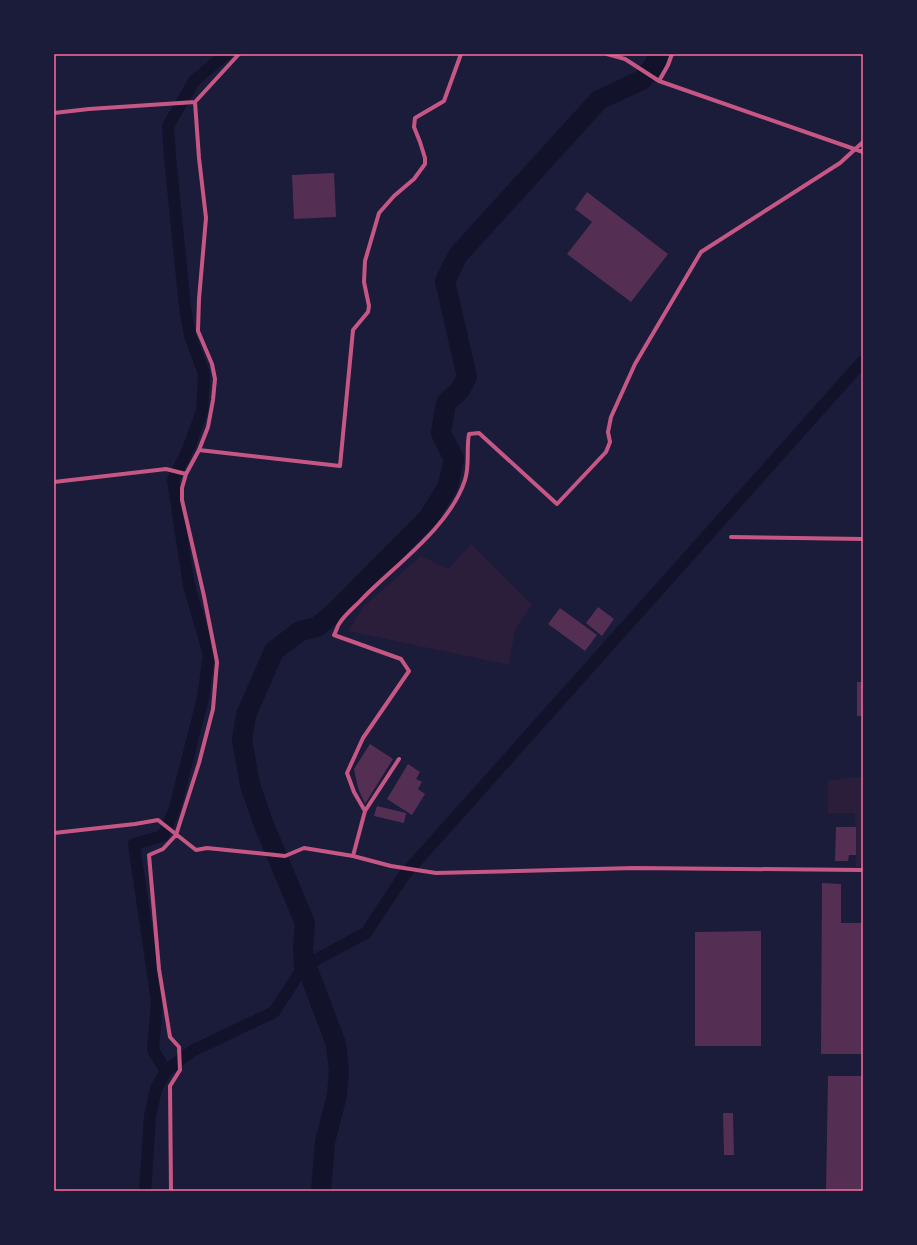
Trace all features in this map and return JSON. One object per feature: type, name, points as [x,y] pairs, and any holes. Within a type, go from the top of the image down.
[{"type":"street","points":[[54,113],[89,109],[195,102],[239,54]]},
{"type":"street","points":[[200,450],[340,466],[353,330],[368,312],[369,306],[364,282],[365,261],[379,213],[394,196],[414,179],[424,164],[425,158],[414,127],[415,118],[444,101],[461,54]]},
{"type":"street","points":[[607,54],[625,59],[659,81],[863,152]]},
{"type":"street","points":[[659,81],[672,54]]},
{"type":"street","points":[[171,1191],[170,1086],[180,1070],[179,1046],[170,1037],[159,969],[149,855],[163,849],[176,835],[199,763],[213,709],[217,662],[204,596],[182,500],[182,488],[186,474],[200,450],[208,427],[215,379],[212,364],[198,331],[199,299],[206,218],[199,158],[195,102]]},
{"type":"street","points":[[365,811],[354,792],[347,773],[363,738],[409,671],[401,659],[334,636],[338,625],[384,577],[427,539],[452,507],[464,480],[467,468],[467,444],[469,434],[479,433],[557,504],[606,452],[610,442],[608,432],[611,417],[635,364],[701,252],[840,163],[863,142]]},
{"type":"street","points":[[54,482],[166,469],[186,474]]},
{"type":"street","points":[[731,537],[863,539]]},
{"type":"street","points":[[353,856],[365,811],[399,759]]},
{"type":"street","points":[[54,833],[158,820],[196,850],[207,848],[285,856],[304,848],[353,856],[391,866],[436,873],[634,868],[863,870]]},
{"type":"shaded area","points":[[471,544],[532,605],[515,630],[509,665],[348,631],[364,606],[421,556],[448,569]]},
{"type":"shaded area","points":[[855,777],[863,778],[863,867],[856,867],[855,813],[828,813],[828,781]]},
{"type":"building","points":[[334,173],[336,217],[294,219],[292,175]]},
{"type":"building","points":[[587,192],[668,254],[631,302],[567,254],[592,222],[575,209]]},
{"type":"building","points":[[598,607],[614,619],[602,636],[586,623]]},
{"type":"building","points":[[560,608],[597,635],[585,651],[548,624]]},
{"type":"building","points":[[857,682],[863,682],[863,716],[857,716]]},
{"type":"building","points":[[370,744],[393,759],[365,804],[358,788],[354,769]]},
{"type":"building","points":[[408,764],[420,772],[416,779],[422,782],[418,789],[425,794],[412,815],[387,799]]},
{"type":"building","points":[[377,806],[406,813],[404,823],[374,816]]},
{"type":"building","points":[[836,827],[856,827],[856,855],[849,855],[848,861],[835,861]]},
{"type":"building","points":[[822,883],[841,884],[841,923],[863,923],[863,1054],[821,1054]]},
{"type":"building","points":[[761,931],[761,1046],[695,1046],[695,932]]},
{"type":"building","points":[[828,1076],[863,1076],[863,1191],[826,1191]]},
{"type":"building","points":[[723,1113],[733,1113],[734,1155],[724,1155]]},
{"type":"waterway","points":[[145,1191],[150,1117],[156,1089],[166,1071],[153,1050],[157,1002],[134,844],[163,836],[175,808],[203,698],[209,654],[189,586],[173,480],[189,447],[202,411],[204,374],[190,336],[185,307],[168,126],[194,81],[226,54]]},
{"type":"waterway","points":[[321,1191],[325,1142],[337,1095],[339,1070],[336,1044],[308,970],[304,966],[303,948],[305,923],[264,825],[250,785],[242,740],[246,715],[274,651],[300,631],[317,627],[335,612],[429,517],[448,486],[454,459],[441,433],[446,403],[460,390],[467,377],[445,281],[458,255],[599,100],[642,80],[655,64],[658,54]]},
{"type":"waterway","points":[[166,1071],[192,1051],[274,1012],[304,966],[366,933],[405,874],[863,361]]}]
